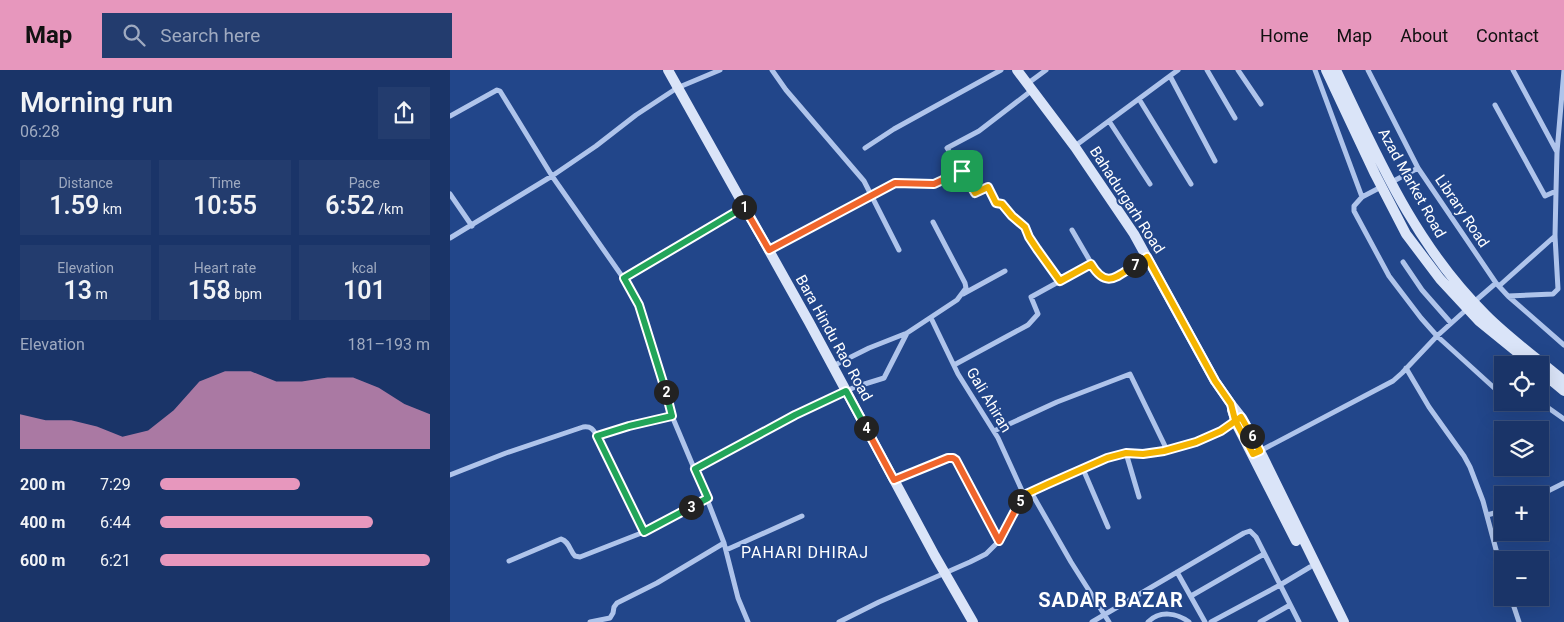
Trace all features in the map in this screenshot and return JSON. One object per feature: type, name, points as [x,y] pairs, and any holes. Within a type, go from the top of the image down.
[{"type":"street","name":"Bara Hindu Rao Road","points":[[668,70],[833,366],[944,573],[973,622]]},
{"type":"street","points":[[450,238],[552,176],[596,146],[636,115],[677,88],[720,70]]},
{"type":"street","points":[[772,70],[786,90],[857,170],[872,195],[899,250]]},
{"type":"street","points":[[865,148],[894,129],[1001,70]]},
{"type":"street","name":"Bahadurgarh Road","points":[[1017,70],[1074,147],[1134,234],[1215,381],[1231,404],[1344,622]]},
{"type":"street","points":[[1046,70],[979,131],[947,148],[975,193],[988,187],[996,203],[1002,204],[1025,227],[1029,237],[1060,281]]},
{"type":"street","points":[[1074,147],[1178,70]]},
{"type":"street","points":[[1207,70],[1235,118]]},
{"type":"street","points":[[1238,70],[1261,104]]},
{"type":"street","points":[[1314,70],[1362,197]]},
{"type":"street","name":"Azad Market Road","points":[[1326,70],[1386,185]]},
{"type":"street","name":"Azad Market Road","points":[[1336,70],[1406,234],[1440,279],[1564,382]]},
{"type":"street","name":"Library Road","points":[[1368,70],[1418,168],[1498,285],[1564,345]]},
{"type":"street","points":[[1513,70],[1557,152]]},
{"type":"street","points":[[1508,296],[1553,294],[1557,291],[1558,287],[1556,236],[1557,152],[1564,70]]},
{"type":"street","points":[[1170,76],[1215,161]]},
{"type":"street","points":[[450,116],[499,90],[552,176],[624,278],[639,305],[672,416],[708,498],[724,543],[738,598],[748,622]]},
{"type":"street","points":[[1139,99],[1192,184]]},
{"type":"street","points":[[1495,104],[1545,196],[1556,191]]},
{"type":"street","points":[[1109,121],[1150,184]]},
{"type":"street","points":[[1418,168],[1362,197],[1354,204],[1354,208],[1378,258],[1409,302],[1437,336],[1494,388]]},
{"type":"street","points":[[769,250],[895,183],[934,184],[962,171]]},
{"type":"street","points":[[450,194],[472,226]]},
{"type":"street","points":[[624,278],[744,206]]},
{"type":"street","points":[[934,222],[965,283],[966,288],[963,294]]},
{"type":"street","points":[[1072,230],[1091,264],[1100,276],[1108,279],[1119,275],[1147,257]]},
{"type":"street","points":[[1256,453],[1393,381],[1451,323],[1556,236]]},
{"type":"street","points":[[1403,262],[1422,290],[1451,323]]},
{"type":"street","points":[[954,365],[1028,325],[1038,314],[1031,297],[1091,264]]},
{"type":"street","points":[[833,366],[869,348],[907,333],[963,294],[1005,271]]},
{"type":"street","name":"Azad Market Road","points":[[1471,306],[1479,321],[1522,356]]},
{"type":"street","name":"Gali Ahiran","points":[[931,318],[954,365],[994,431],[1024,495]]},
{"type":"street","points":[[695,469],[795,415],[846,391],[884,378],[907,333]]},
{"type":"street","points":[[1406,368],[1429,407],[1464,456],[1475,480],[1487,515],[1496,551]]},
{"type":"street","points":[[994,431],[1058,402],[1130,374],[1168,450]]},
{"type":"street","points":[[1549,378],[1564,390]]},
{"type":"street","points":[[1549,408],[1564,419]]},
{"type":"street","points":[[597,436],[672,416]]},
{"type":"street","points":[[839,622],[986,554],[999,541],[1024,495],[1107,458],[1126,453],[1153,453],[1204,439],[1221,431],[1238,418]]},
{"type":"street","points":[[450,475],[506,453],[583,426],[588,426],[592,428],[597,436],[644,532]]},
{"type":"street","points":[[1126,453],[1139,497]]},
{"type":"street","name":"Bahadurgarh Road","points":[[1256,453],[1338,622]]},
{"type":"street","points":[[894,480],[940,461],[953,458],[960,465],[999,541]]},
{"type":"street","points":[[1083,469],[1108,527]]},
{"type":"street","points":[[1549,490],[1564,483]]},
{"type":"street","points":[[1031,492],[1071,562],[1109,622]]},
{"type":"street","points":[[509,562],[560,539],[567,543],[574,556],[580,557],[644,532],[708,498]]},
{"type":"street","points":[[1487,515],[1494,513]]},
{"type":"street","points":[[726,550],[802,516]]},
{"type":"street","points":[[1092,622],[1250,531],[1254,534],[1298,622]]},
{"type":"street","points":[[590,622],[610,618],[617,603],[657,583],[724,543]]},
{"type":"street","points":[[1191,596],[1264,554]]},
{"type":"street","points":[[1211,622],[1310,567]]},
{"type":"street","points":[[1178,572],[1205,622]]},
{"type":"street","points":[[1260,622],[1290,605]]},
{"type":"street","points":[[1514,606],[1519,622]]},
{"type":"street","points":[[1148,622],[1160,615],[1170,614],[1180,616],[1189,622]]},
{"type":"district","name":"PAHARI DHIRAJ","points":[[805,552]]},
{"type":"district","name":"SADAR BAZAR","points":[[1111,600]]},
{"type":"route","points":[[962,171],[934,184],[895,183],[769,250],[744,206],[624,278],[639,305],[672,416],[597,436],[644,532],[708,498],[695,469],[795,415],[846,391],[894,480],[948,458],[953,458],[960,465],[999,541],[1024,495],[1107,458],[1126,453],[1153,453],[1196,442],[1221,431],[1235,420],[1241,417],[1260,451],[1253,454],[1235,420],[1231,404],[1215,381],[1147,257],[1113,278],[1108,279],[1100,276],[1091,264],[1060,281],[1029,237],[1025,227],[1002,204],[996,203],[988,187],[975,193],[962,171]]}]
